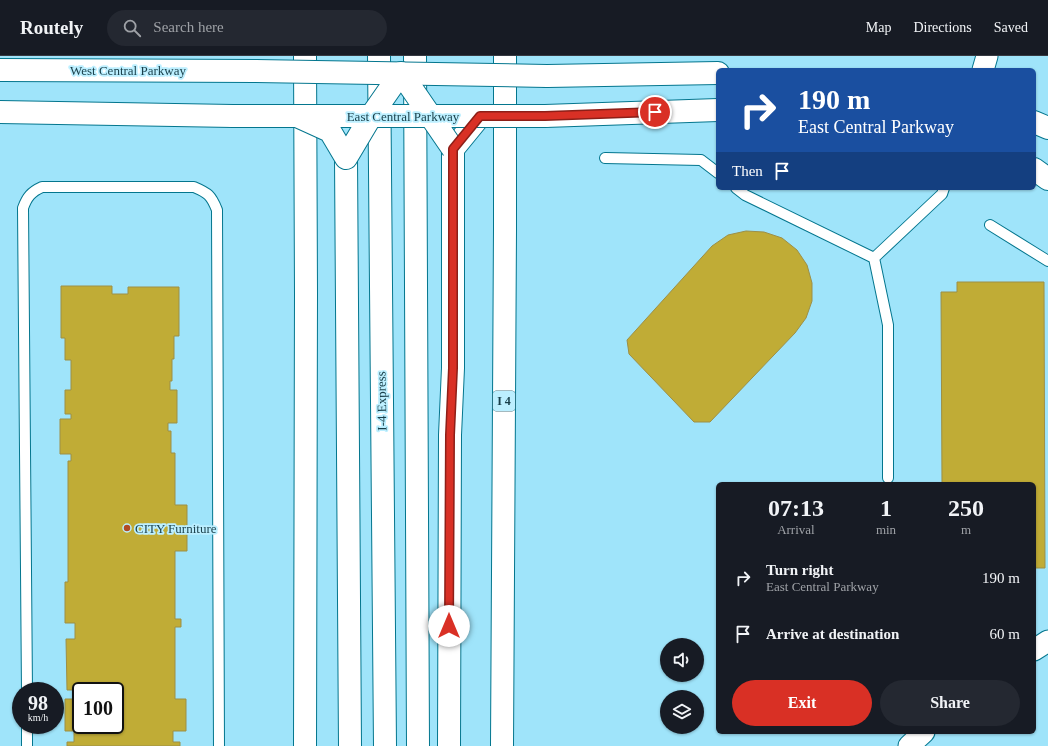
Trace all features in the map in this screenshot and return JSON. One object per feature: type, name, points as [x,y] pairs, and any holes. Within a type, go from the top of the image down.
[{"type":"main road","points":[[305,56],[305,746]]},
{"type":"main road","name":"I-4 Express","points":[[379,56],[385,746]]},
{"type":"main road","points":[[415,56],[418,746]]},
{"type":"main road","name":"I 4","points":[[502,746],[505,56]]},
{"type":"main road","name":"West Central Parkway","points":[[0,70],[401,73]]},
{"type":"main road","points":[[401,73],[547,76],[716,73]]},
{"type":"main road","points":[[346,158],[371,116],[401,73]]},
{"type":"main road","points":[[401,73],[453,149],[453,368],[450,435],[449,746]]},
{"type":"main road","name":"East Central Parkway","points":[[0,112],[232,116],[545,116],[716,110]]},
{"type":"main road","points":[[297,116],[330,131],[346,158],[350,746]]},
{"type":"main road","points":[[453,149],[480,116]]},
{"type":"main road","points":[[1036,123],[1048,128]]},
{"type":"main road","points":[[1036,170],[1048,179]]},
{"type":"street","points":[[984,68],[987,56]]},
{"type":"street","points":[[1036,649],[1048,641]]},
{"type":"street","points":[[909,746],[922,734]]},
{"type":"lane","points":[[605,158],[701,160],[716,171]]},
{"type":"lane","points":[[27,682],[23,208],[26,198],[35,190],[42,187],[194,187],[208,192],[217,210],[218,746]]},
{"type":"lane","points":[[739,190],[745,195],[874,258]]},
{"type":"lane","points":[[874,258],[942,194],[943,190]]},
{"type":"lane","points":[[990,225],[1048,261]]},
{"type":"lane","points":[[874,258],[888,325],[888,478]]},
{"type":"lane","points":[[27,734],[27,746]]},
{"type":"building","points":[[746,231],[764,232],[782,238],[797,250],[807,265],[812,283],[812,301],[806,318],[795,333],[710,422],[694,422],[629,354],[627,340],[712,246],[728,235]]},
{"type":"building","points":[[957,282],[1044,282],[1045,568],[1036,568],[1036,482],[942,482],[941,292],[957,292]]},
{"type":"building","name":"CITY Furniture","points":[[61,286],[112,286],[112,294],[128,294],[128,287],[179,287],[179,336],[174,336],[174,359],[172,359],[172,381],[170,381],[170,390],[177,390],[177,423],[168,423],[168,431],[171,431],[171,453],[175,453],[175,505],[187,505],[187,551],[175,551],[175,619],[181,619],[181,627],[175,627],[175,699],[186,699],[186,731],[173,731],[173,742],[180,742],[180,746],[67,746],[67,742],[74,742],[74,734],[124,734],[124,682],[72,682],[72,690],[67,690],[66,639],[75,639],[75,623],[65,623],[65,582],[68,582],[68,461],[71,461],[71,454],[60,454],[60,419],[71,419],[71,414],[65,414],[65,390],[71,390],[71,360],[65,360],[65,338],[61,338]]},
{"type":"building","name":"CITY Furniture","points":[[65,699],[72,699],[72,731],[65,731]]},
{"type":"place","name":"CITY Furniture","points":[[127,528]]},
{"type":"route","points":[[449,626],[450,435],[453,368],[453,149],[480,116],[545,116],[655,112]]}]
